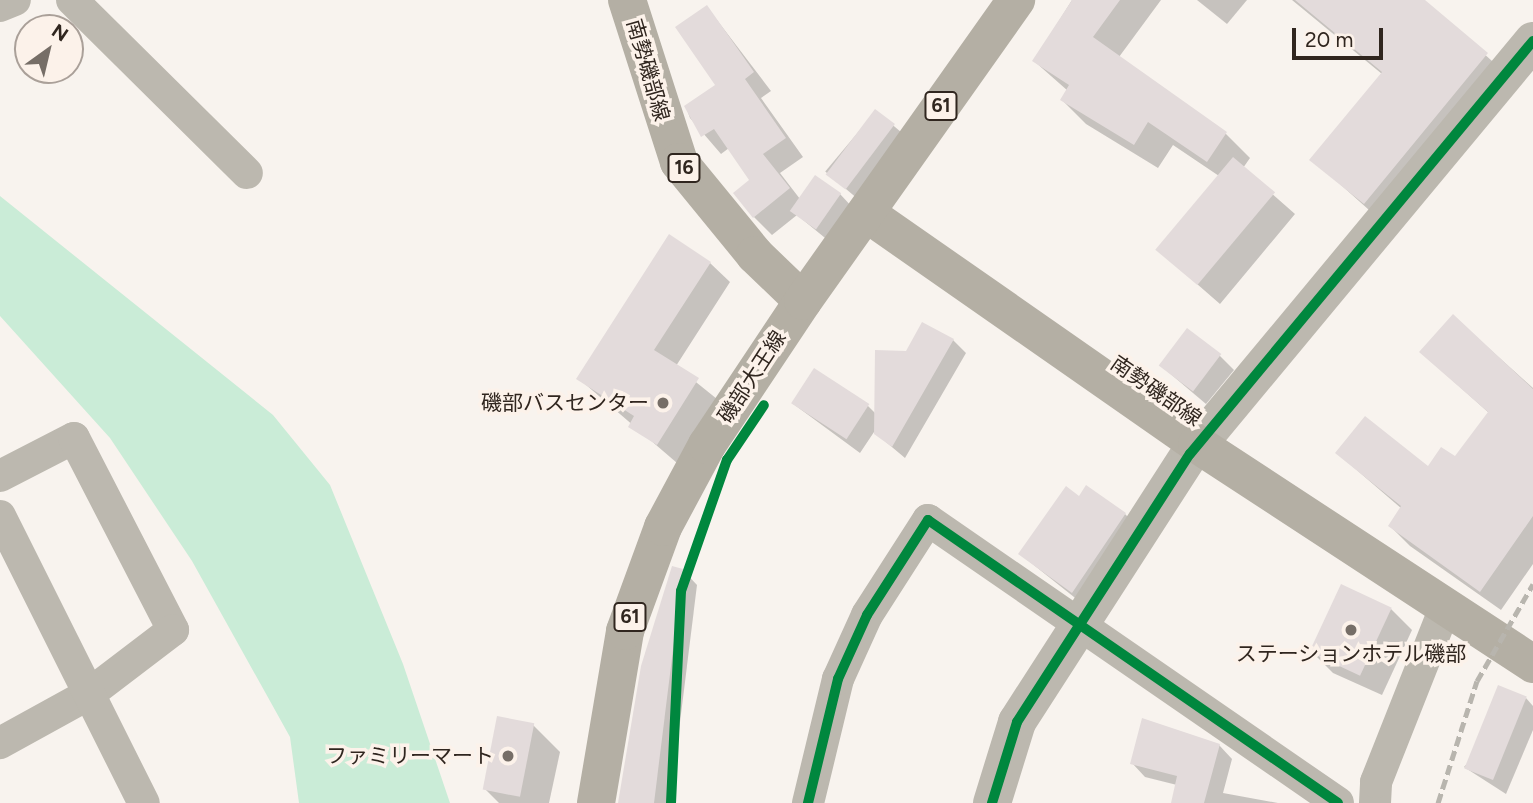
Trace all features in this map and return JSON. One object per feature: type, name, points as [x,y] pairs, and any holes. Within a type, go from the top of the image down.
[{"type":"main road","name":"南勢磯部線","points":[[627,0],[679,162],[755,256],[803,301]]},
{"type":"main road","name":"磯部大王線","points":[[596,803],[625,631],[663,527],[708,445],[803,301],[1016,0]]},
{"type":"main road","name":"南勢磯部線","points":[[866,213],[1197,444],[1532,662]]},
{"type":"street","points":[[0,6],[15,0]]},
{"type":"street","points":[[72,0],[247,173]]},
{"type":"street","points":[[992,803],[1017,722],[1076,624],[1197,444],[1533,41]]},
{"type":"street","points":[[0,476],[74,438],[173,630],[89,694],[0,743]]},
{"type":"street","points":[[0,516],[144,803]]},
{"type":"street","points":[[808,803],[838,679],[867,615],[928,520],[1338,803]]},
{"type":"street","points":[[1375,803],[1376,782],[1446,605]]},
{"type":"green space","points":[[0,196],[273,415],[330,485],[403,664],[450,803],[299,803],[290,737],[192,561],[110,438],[0,316]]},
{"type":"building","points":[[1072,0],[1120,0],[1093,37],[1227,132],[1207,162],[1148,122],[1134,145],[1060,100],[1069,85],[1032,61]]},
{"type":"building","points":[[1295,0],[1425,0],[1488,53],[1364,204],[1309,160],[1382,72]]},
{"type":"building","points":[[707,5],[754,72],[745,79],[786,138],[763,154],[790,188],[753,218],[733,193],[749,180],[714,129],[701,137],[684,106],[715,85],[675,27]]},
{"type":"building","points":[[875,109],[895,124],[846,190],[826,174]]},
{"type":"building","points":[[1233,157],[1275,192],[1197,285],[1155,250]]},
{"type":"building","points":[[815,175],[841,193],[816,229],[790,211]]},
{"type":"building","points":[[669,234],[711,262],[654,350],[699,378],[657,445],[628,427],[634,416],[576,379]]},
{"type":"building","points":[[1453,314],[1533,389],[1533,516],[1480,592],[1388,526],[1401,506],[1335,453],[1365,416],[1428,466],[1441,447],[1455,456],[1488,412],[1419,352]]},
{"type":"building","points":[[922,322],[954,339],[892,447],[874,434],[875,350],[906,351]]},
{"type":"building","points":[[1187,328],[1221,354],[1193,391],[1159,366]]},
{"type":"building","points":[[814,368],[869,404],[846,439],[791,403]]},
{"type":"building","points":[[1086,485],[1126,513],[1072,593],[1018,554],[1066,486],[1079,496]]},
{"type":"building","points":[[672,566],[683,569],[654,803],[618,803],[641,666]]},
{"type":"building","name":"ステーションホテル磯部","points":[[1341,584],[1392,608],[1360,676],[1309,652]]},
{"type":"building","points":[[1498,685],[1527,697],[1493,780],[1464,768]]},
{"type":"building","name":"ファミリーマート","points":[[497,716],[534,723],[520,797],[483,790]]},
{"type":"building","points":[[1142,718],[1220,744],[1204,803],[1171,803],[1177,776],[1130,764]]},
{"type":"railway","points":[[1438,803],[1477,681],[1533,584]]},
{"type":"cycle path","points":[[992,803],[1017,722],[1190,454],[1533,41]]},
{"type":"cycle path","points":[[671,803],[681,591],[727,460],[764,405]]},
{"type":"cycle path","points":[[808,803],[838,679],[867,615],[928,520],[1338,803]]},
{"type":"place","name":"磯部バスセンター","points":[[663,403]]},
{"type":"place","name":"ステーションホテル磯部","points":[[1351,630]]},
{"type":"place","name":"ファミリーマート","points":[[508,756]]}]
